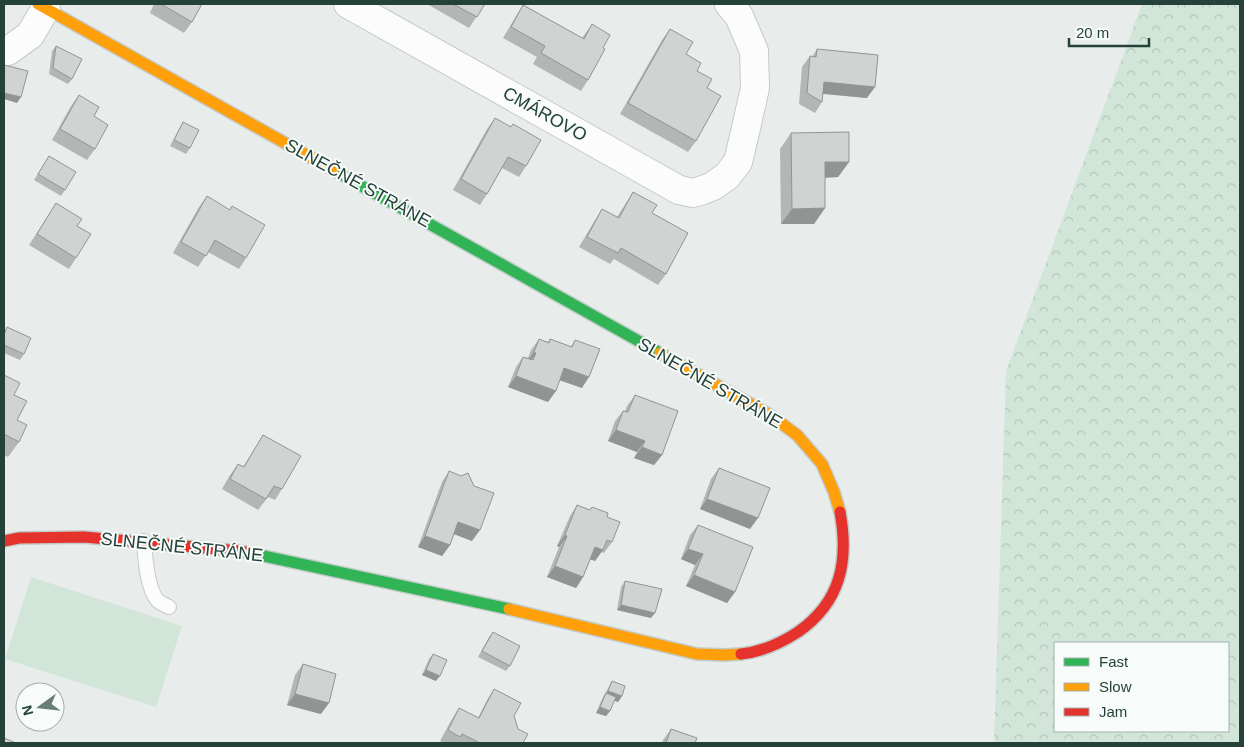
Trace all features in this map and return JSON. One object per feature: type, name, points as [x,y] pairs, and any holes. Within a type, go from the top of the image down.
[{"type":"street","name":"CMÁROVO","points":[[348,4],[679,190],[693,193],[708,188],[727,176],[738,162],[754,88],[754,50],[739,16],[729,4]]},
{"type":"street","name":"SLNEČNÉ STRÁNE","points":[[4,52],[30,35],[42,6],[770,414],[799,437],[821,464],[836,496],[843,527],[844,557],[837,587],[824,610],[802,630],[778,644],[753,652],[727,655],[697,654],[482,602],[240,551],[144,541],[9,535]]},
{"type":"lane","points":[[144,541],[147,572],[153,593],[159,602],[169,607]]},
{"type":"green space","points":[[1142,4],[1240,4],[1240,743],[994,743],[1006,371]]},
{"type":"green space","points":[[31,577],[182,626],[156,707],[5,659]]},
{"type":"building","points":[[161,4],[202,4],[192,22]]},
{"type":"building","points":[[453,4],[485,4],[477,17]]},
{"type":"building","points":[[523,5],[584,39],[592,24],[610,35],[603,48],[605,49],[588,80],[541,53],[545,46],[511,27]]},
{"type":"building","points":[[670,29],[693,42],[686,54],[701,63],[697,71],[712,79],[707,88],[721,96],[696,141],[628,103]]},
{"type":"building","points":[[56,46],[82,59],[72,79],[53,68]]},
{"type":"building","points":[[817,49],[878,55],[875,87],[824,82],[822,102],[807,93],[810,56],[816,57]]},
{"type":"building","points":[[4,65],[28,71],[21,97],[4,93]]},
{"type":"building","points":[[79,95],[99,107],[94,116],[108,125],[95,149],[60,129]]},
{"type":"building","points":[[495,118],[511,127],[513,124],[541,140],[526,166],[508,157],[487,194],[461,179]]},
{"type":"building","points":[[183,122],[199,130],[190,148],[174,140]]},
{"type":"building","points":[[849,132],[849,162],[825,162],[825,208],[792,209],[791,133]]},
{"type":"building","points":[[49,156],[76,172],[65,190],[38,174]]},
{"type":"building","points":[[633,192],[657,205],[652,213],[688,233],[666,274],[621,248],[618,253],[587,237],[602,209],[619,218]]},
{"type":"building","points":[[207,196],[230,210],[232,206],[265,225],[246,258],[215,240],[206,256],[181,242]]},
{"type":"building","points":[[56,203],[82,219],[77,226],[91,234],[76,258],[37,234]]},
{"type":"building","points":[[7,327],[31,338],[24,354],[4,345],[4,335]]},
{"type":"building","points":[[539,339],[549,343],[550,339],[572,347],[575,340],[600,349],[589,377],[564,368],[556,391],[516,376],[523,357],[533,360]]},
{"type":"building","points":[[4,375],[20,383],[14,395],[27,401],[17,420],[27,425],[19,442],[4,434]]},
{"type":"building","points":[[635,395],[678,411],[662,455],[642,447],[645,441],[616,430],[623,411],[628,412]]},
{"type":"building","points":[[263,435],[301,456],[282,489],[274,486],[266,499],[230,479],[238,464],[244,467]]},
{"type":"building","points":[[719,468],[770,488],[758,518],[707,499]]},
{"type":"building","points":[[449,471],[461,476],[468,473],[474,486],[494,493],[480,530],[458,522],[450,545],[425,536]]},
{"type":"building","points":[[577,505],[590,510],[592,507],[608,513],[607,517],[620,522],[612,542],[607,540],[603,550],[595,547],[583,577],[555,566]]},
{"type":"building","points":[[698,525],[753,547],[735,592],[694,575],[703,554],[688,549]]},
{"type":"building","points":[[625,581],[662,589],[655,613],[621,605]]},
{"type":"building","points":[[493,632],[520,646],[510,666],[482,651]]},
{"type":"building","points":[[433,654],[447,660],[440,676],[426,670]]},
{"type":"building","points":[[303,664],[336,674],[329,703],[295,694]]},
{"type":"building","points":[[612,681],[625,686],[622,696],[608,691]]},
{"type":"building","points":[[494,689],[521,703],[514,716],[518,729],[528,734],[523,743],[480,743],[462,734],[460,737],[448,730],[459,708],[479,718]]},
{"type":"building","points":[[606,693],[616,697],[610,711],[600,707]]},
{"type":"building","points":[[671,729],[697,738],[695,743],[666,743]]},
{"type":"building","points":[[4,738],[16,743],[4,743]]},
{"type":"traffic: fast","points":[[333,170],[660,353]]},
{"type":"traffic: fast","points":[[250,553],[509,609]]},
{"type":"traffic: slow","points":[[38,4],[333,170]]},
{"type":"traffic: slow","points":[[660,353],[770,415],[797,435],[822,464],[840,512]]},
{"type":"traffic: slow","points":[[509,609],[697,654],[741,654]]},
{"type":"traffic: jam","points":[[741,654],[763,649],[791,636],[813,620],[824,607],[833,594],[842,564],[843,530],[840,512]]},
{"type":"traffic: jam","points":[[4,541],[19,538],[84,537],[250,553]]}]
